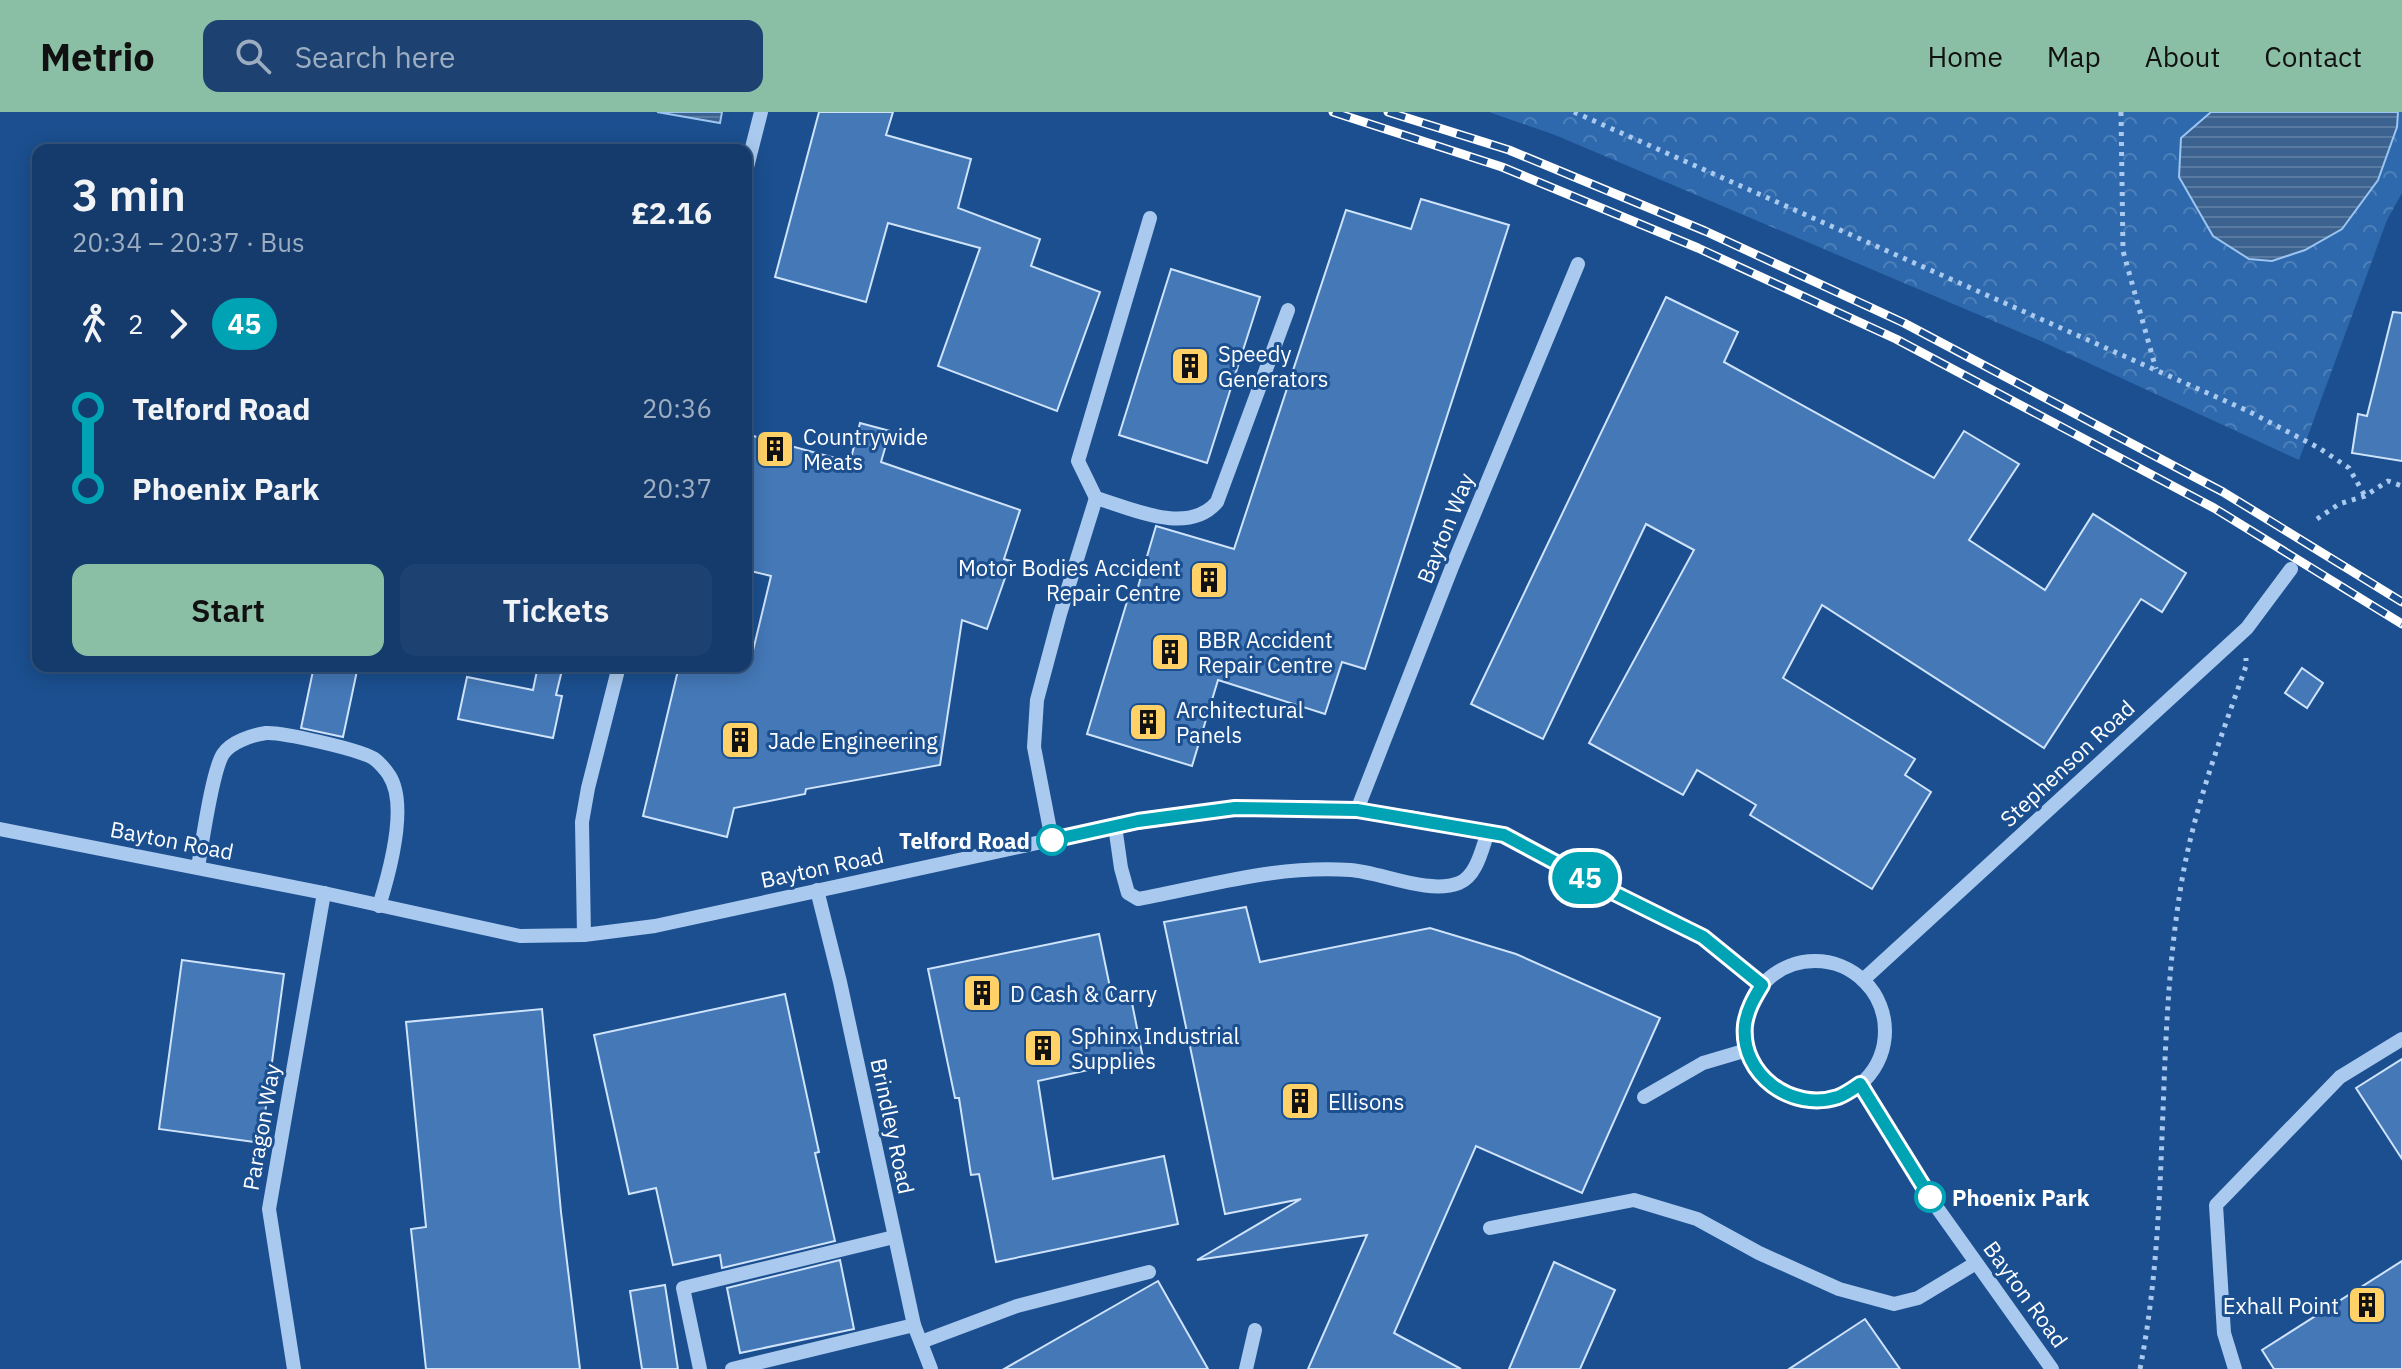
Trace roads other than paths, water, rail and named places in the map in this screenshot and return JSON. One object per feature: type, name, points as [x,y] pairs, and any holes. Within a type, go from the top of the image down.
[{"type":"street","points":[[752,147],[761,112]]},
{"type":"street","points":[[1052,840],[1034,747],[1037,700],[1096,498],[1078,461],[1150,218]]},
{"type":"street","name":"Bayton Way","points":[[1357,810],[1452,567],[1578,264]]},
{"type":"street","points":[[1096,498],[1150,515],[1187,519],[1207,514],[1217,502],[1288,310]]},
{"type":"street","name":"Stephenson Road","points":[[1863,980],[2247,628],[2291,569]]},
{"type":"street","points":[[584,935],[582,822],[617,672]]},
{"type":"street","points":[[198,867],[223,754],[238,741],[267,733],[335,746],[374,758],[391,777],[398,813],[390,871],[379,906]]},
{"type":"street","name":"Bayton Road","points":[[0,829],[198,867],[520,936],[584,935],[655,926],[1115,826],[1235,808],[1357,810],[1504,835],[1703,937],[1762,985]]},
{"type":"street","points":[[1115,826],[1128,893],[1138,899],[1236,877],[1279,871],[1351,870],[1441,886],[1459,883],[1472,874],[1488,832]]},
{"type":"street","name":"Brindley Road","points":[[817,890],[840,982],[914,1325],[931,1369]]},
{"type":"street","name":"Paragon Way","points":[[294,1369],[269,1209],[324,893]]},
{"type":"street","points":[[1812,961],[1830,962],[1848,969],[1863,980],[1880,1004],[1885,1033],[1878,1061],[1860,1084],[1840,1096],[1817,1101],[1794,1098],[1774,1088],[1758,1071],[1747,1050],[1747,1016],[1750,1004],[1762,985],[1776,972],[1793,964],[1812,961]]},
{"type":"street","points":[[2235,1369],[2224,1333],[2216,1205],[2340,1077],[2402,1039]]},
{"type":"street","points":[[1644,1097],[1703,1063],[1747,1050]]},
{"type":"street","name":"Bayton Road","points":[[1860,1084],[1928,1195],[2052,1369]]},
{"type":"street","points":[[1490,1228],[1634,1200],[1697,1219],[1759,1253],[1839,1289],[1894,1304],[1918,1298],[1976,1263]]},
{"type":"street","points":[[700,1369],[683,1288],[894,1237]]},
{"type":"street","points":[[921,1342],[1017,1306],[1149,1272]]},
{"type":"street","points":[[732,1369],[914,1325]]},
{"type":"street","points":[[1246,1369],[1255,1330]]},
{"type":"railway","points":[[1333,112],[1502,167],[1698,248],[1896,339],[2214,508],[2402,624]]},
{"type":"railway","points":[[1388,112],[1509,150],[1705,231],[1904,323],[2223,492],[2402,602]]},
{"type":"place","name":"Speedy Generators","points":[[1190,366]]},
{"type":"place","name":"Countrywide Meats","points":[[775,449]]},
{"type":"place","name":"Motor Bodies Accident Repair Centre","points":[[1209,580]]},
{"type":"place","name":"BBR Accident Repair Centre","points":[[1170,652]]},
{"type":"place","name":"Architectural Panels","points":[[1148,722]]},
{"type":"place","name":"Jade Engineering","points":[[740,740]]},
{"type":"place","name":"Telford Road","points":[[1052,840]]},
{"type":"place","name":"D Cash & Carry","points":[[982,993]]},
{"type":"place","name":"Sphinx Industrial Supplies","points":[[1043,1048]]},
{"type":"place","name":"Ellisons","points":[[1300,1101]]},
{"type":"place","name":"Phoenix Park","points":[[1930,1197]]},
{"type":"place","name":"Exhall Point","points":[[2367,1305]]}]
